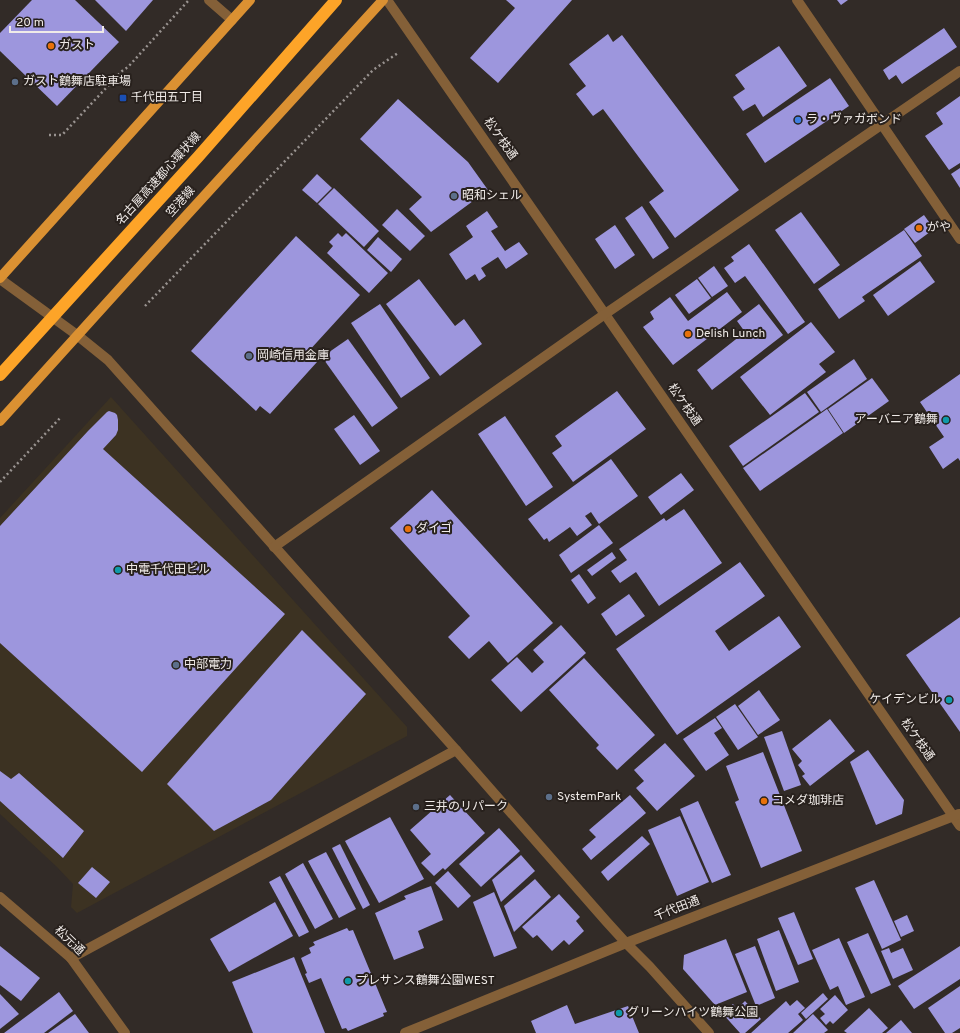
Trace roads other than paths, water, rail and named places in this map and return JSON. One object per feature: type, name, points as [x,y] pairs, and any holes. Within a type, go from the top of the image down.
[{"type":"highway","name":"名古屋高速都心環状線","points":[[0,375],[198,157],[336,0]]},
{"type":"main road","points":[[0,279],[250,0]]},
{"type":"main road","name":"空港線","points":[[0,422],[77,335],[383,0]]},
{"type":"street","points":[[208,0],[232,20]]},
{"type":"street","name":"松ケ枝通","points":[[387,0],[605,314],[957,815],[960,826]]},
{"type":"street","points":[[797,0],[960,239]]},
{"type":"street","points":[[274,547],[605,314],[960,71]]},
{"type":"street","points":[[0,279],[77,335],[108,360],[626,943],[650,966],[709,1033]]},
{"type":"street","points":[[71,958],[456,750]]},
{"type":"street","name":"千代田通","points":[[405,1033],[626,943],[957,815]]},
{"type":"street","name":"松元通","points":[[0,897],[71,958],[125,1033]]},
{"type":"place","name":"ガスト","points":[[51,46]]},
{"type":"place","name":"ガスト鶴舞店駐車場","points":[[15,82]]},
{"type":"place","name":"千代田五丁目","points":[[123,98]]},
{"type":"place","name":"ラ・ヴァガボンド","points":[[798,120]]},
{"type":"place","name":"昭和シェル","points":[[454,196]]},
{"type":"place","name":"がや","points":[[919,228]]},
{"type":"place","name":"Delish Lunch","points":[[688,334]]},
{"type":"place","name":"岡崎信用金庫","points":[[249,356]]},
{"type":"place","name":"アーバニア鶴舞","points":[[946,420]]},
{"type":"place","name":"ダイゴ","points":[[408,529]]},
{"type":"place","name":"中電千代田ビル","points":[[118,570]]},
{"type":"place","name":"中部電力","points":[[176,665]]},
{"type":"place","name":"ケイデンビル","points":[[949,700]]},
{"type":"place","name":"SystemPark","points":[[549,797]]},
{"type":"place","name":"コメダ珈琲店","points":[[764,801]]},
{"type":"place","name":"三井のリパーク","points":[[416,807]]},
{"type":"place","name":"プレサンス鶴舞公園WEST","points":[[348,981]]},
{"type":"place","name":"グリーンハイツ鶴舞公園","points":[[619,1013]]}]
